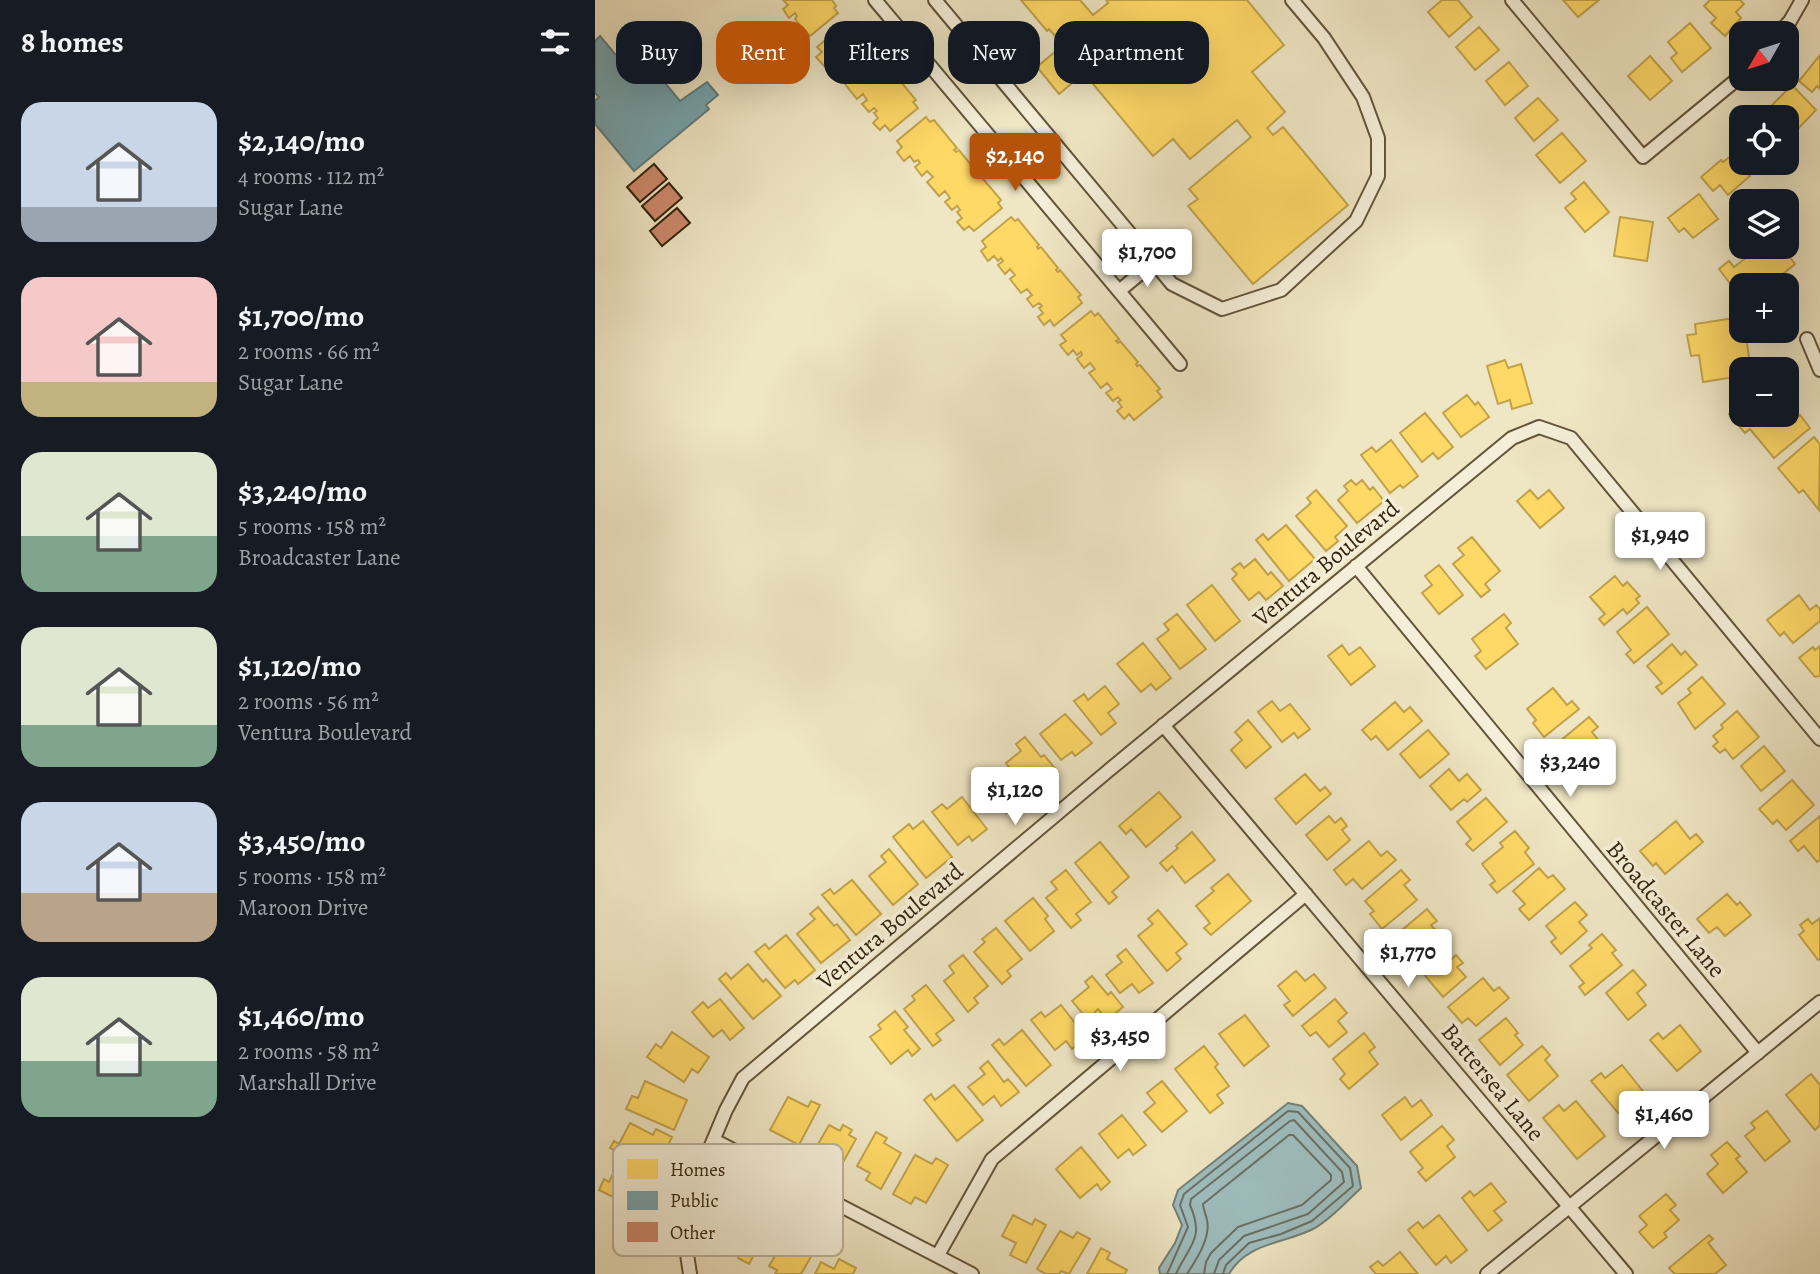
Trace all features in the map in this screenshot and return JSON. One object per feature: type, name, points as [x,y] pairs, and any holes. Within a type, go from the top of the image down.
[{"type":"street","points":[[876,0],[1180,364]]},
{"type":"street","points":[[936,0],[1172,284],[1222,309],[1281,290],[1356,221],[1378,176],[1378,138],[1363,97],[1324,38],[1291,0]]},
{"type":"street","points":[[1512,0],[1643,157],[1729,86]]},
{"type":"street","points":[[1790,21],[1802,0]]},
{"type":"street","points":[[1119,291],[1154,262]]},
{"type":"street","points":[[1807,339],[1820,370]]},
{"type":"street","name":"Ventura Boulevard","points":[[711,1144],[734,1092],[753,1069],[1485,459],[1512,438],[1539,428],[1571,438],[1820,739]]},
{"type":"street","name":"Broadcaster Lane","points":[[1356,566],[1758,1053]]},
{"type":"street","name":"Battersea Lane","points":[[1163,725],[1626,1274]]},
{"type":"street","points":[[938,1255],[992,1159],[1306,894]]},
{"type":"street","points":[[1487,1274],[1820,1002]]},
{"type":"street","points":[[713,1140],[721,1144]]},
{"type":"street","points":[[843,1206],[972,1274]]},
{"type":"street","name":"Ventura Boulevard","points":[[688,1256],[691,1274]]},
{"type":"water","points":[[1288,1103],[1302,1106],[1357,1166],[1361,1188],[1315,1228],[1256,1250],[1237,1263],[1229,1274],[1160,1274],[1159,1268],[1175,1243],[1182,1225],[1173,1205],[1178,1190]]},
{"type":"building: Homes","points":[[783,0],[832,0],[838,13],[828,21],[824,21],[824,24],[810,36],[810,21],[797,21],[795,13],[789,18],[783,9],[788,5]]},
{"type":"building: Homes","points":[[1021,0],[1080,0],[1093,15],[1108,3],[1106,0],[1247,0],[1284,45],[1252,72],[1285,112],[1267,128],[1273,135],[1283,127],[1348,205],[1253,284],[1188,206],[1198,199],[1189,189],[1251,137],[1237,120],[1190,159],[1173,139],[1153,156],[1093,84],[1209,84],[1209,21],[1054,21],[1054,35]]},
{"type":"building: Homes","points":[[1442,0],[1458,0],[1472,17],[1449,37],[1428,12]]},
{"type":"building: Homes","points":[[1563,0],[1599,0],[1578,17]]},
{"type":"building: Homes","points":[[1710,0],[1740,0],[1744,4],[1736,12],[1741,18],[1738,21],[1729,21],[1729,32],[1725,36],[1711,23],[1716,18],[1704,6]]},
{"type":"building: Homes","points":[[1690,23],[1711,48],[1682,72],[1671,58],[1677,53],[1668,42]]},
{"type":"building: Homes","points":[[1479,27],[1499,50],[1475,70],[1456,47]]},
{"type":"building: Homes","points":[[824,41],[824,66],[816,57],[822,52],[817,47]]},
{"type":"building: Homes","points":[[1054,53],[1054,84],[1071,84],[1059,94],[1040,71],[1040,64]]},
{"type":"building: Homes","points":[[1820,55],[1820,89],[1817,86],[1812,92],[1799,81]]},
{"type":"building: Homes","points":[[1650,56],[1672,81],[1650,100],[1628,76]]},
{"type":"building: Homes","points":[[1509,62],[1528,86],[1505,105],[1486,81]]},
{"type":"building: Homes","points":[[845,84],[903,84],[916,100],[913,102],[918,108],[890,131],[885,125],[880,130],[873,123],[878,118],[874,113],[877,111],[874,108],[869,112],[862,104],[867,100],[863,94],[857,99]]},
{"type":"building: Homes","points":[[1786,91],[1798,91],[1816,110],[1799,128],[1799,105],[1772,105]]},
{"type":"building: Homes","points":[[1538,98],[1558,120],[1534,141],[1515,118]]},
{"type":"building: Homes","points":[[926,117],[930,122],[934,120],[957,148],[954,150],[959,150],[976,171],[976,175],[978,173],[1001,200],[998,203],[1002,208],[974,231],[969,226],[964,230],[957,222],[962,218],[957,212],[960,210],[957,206],[952,210],[945,202],[950,198],[945,191],[939,196],[927,182],[933,177],[927,171],[922,176],[915,167],[920,163],[918,160],[914,162],[910,156],[904,161],[897,152],[902,147],[897,141]]},
{"type":"building: Homes","points":[[1562,133],[1586,161],[1560,183],[1536,155]]},
{"type":"building: Homes","points":[[1729,157],[1729,175],[1750,176],[1735,189],[1729,189],[1728,195],[1720,185],[1713,191],[1701,177],[1721,160],[1723,162]]},
{"type":"building: Homes","points":[[1584,182],[1609,212],[1585,232],[1565,208],[1576,199],[1571,193]]},
{"type":"building: Homes","points":[[1699,194],[1718,219],[1693,238],[1684,228],[1679,232],[1668,218]]},
{"type":"building: Homes","points":[[1011,217],[1015,221],[1018,219],[1039,245],[1038,249],[1041,247],[1058,268],[1056,270],[1060,270],[1081,295],[1078,297],[1082,303],[1054,326],[1050,320],[1044,325],[1038,317],[1043,313],[1039,308],[1042,306],[1039,303],[1033,307],[1027,299],[1032,295],[1027,289],[1021,293],[1010,279],[1015,275],[1010,269],[1005,274],[998,265],[1003,261],[1001,258],[998,261],[994,256],[988,261],[981,251],[986,247],[982,241]]},
{"type":"building: Homes","points":[[1620,217],[1653,222],[1647,261],[1614,256]]},
{"type":"building: Homes","points":[[1744,259],[1791,259],[1795,264],[1784,273],[1729,273],[1729,282],[1719,269],[1729,261],[1734,267]]},
{"type":"building: Homes","points":[[1091,311],[1095,316],[1098,313],[1119,339],[1116,341],[1120,341],[1138,362],[1137,366],[1140,365],[1160,389],[1157,391],[1162,397],[1134,420],[1129,414],[1124,419],[1117,411],[1122,407],[1118,402],[1121,400],[1118,397],[1113,401],[1106,393],[1112,389],[1107,383],[1101,388],[1089,373],[1095,369],[1090,363],[1084,368],[1077,359],[1082,355],[1081,352],[1077,355],[1073,350],[1068,355],[1060,345],[1066,341],[1061,335]]},
{"type":"building: Homes","points":[[1729,319],[1729,343],[1747,343],[1749,357],[1729,357],[1729,378],[1703,382],[1699,355],[1691,356],[1687,335],[1696,334],[1695,324]]},
{"type":"building: Homes","points":[[1505,360],[1508,368],[1521,364],[1532,403],[1512,409],[1510,400],[1498,404],[1487,366]]},
{"type":"building: Homes","points":[[1467,395],[1475,405],[1478,402],[1489,417],[1461,437],[1443,413]]},
{"type":"building: Homes","points":[[1425,413],[1453,447],[1438,459],[1433,453],[1422,462],[1400,433]]},
{"type":"building: Homes","points":[[1800,415],[1810,428],[1774,458],[1750,429],[1745,433],[1740,427],[1799,427]]},
{"type":"building: Homes","points":[[1814,437],[1820,444],[1819,510],[1803,490],[1799,493],[1778,468]]},
{"type":"building: Homes","points":[[1391,440],[1418,476],[1403,488],[1400,485],[1390,493],[1361,455],[1372,447],[1376,452]]},
{"type":"building: Homes","points":[[1351,480],[1356,485],[1362,480],[1370,490],[1373,487],[1384,501],[1357,523],[1338,500],[1348,491],[1344,486]]},
{"type":"building: Homes","points":[[1316,490],[1347,526],[1335,537],[1338,541],[1326,551],[1296,516],[1311,503],[1307,498]]},
{"type":"building: Homes","points":[[1530,490],[1538,499],[1549,490],[1564,508],[1540,528],[1517,501]]},
{"type":"building: Homes","points":[[1286,525],[1315,559],[1289,581],[1256,540],[1263,534],[1268,540]]},
{"type":"building: Homes","points":[[1472,537],[1500,571],[1485,584],[1490,590],[1481,597],[1453,564],[1464,555],[1458,548]]},
{"type":"building: Homes","points":[[1255,559],[1268,575],[1271,572],[1283,586],[1266,600],[1259,592],[1249,600],[1232,579],[1237,574],[1232,569],[1240,563],[1244,568]]},
{"type":"building: Homes","points":[[1439,565],[1463,595],[1439,614],[1422,593],[1432,585],[1425,576]]},
{"type":"building: Homes","points":[[1615,576],[1623,586],[1627,582],[1640,596],[1636,599],[1639,603],[1627,614],[1623,609],[1604,625],[1599,619],[1605,614],[1590,597]]},
{"type":"building: Homes","points":[[1212,585],[1240,621],[1215,641],[1187,605]]},
{"type":"building: Homes","points":[[1799,595],[1810,610],[1816,605],[1820,609],[1820,621],[1793,643],[1784,632],[1780,636],[1767,620]]},
{"type":"building: Homes","points":[[1647,607],[1669,634],[1634,663],[1626,654],[1631,650],[1617,632]]},
{"type":"building: Homes","points":[[1177,614],[1206,649],[1180,669],[1157,639],[1169,630],[1164,624]]},
{"type":"building: Homes","points":[[1504,614],[1511,623],[1506,628],[1518,644],[1486,669],[1475,656],[1481,651],[1472,639]]},
{"type":"building: Homes","points":[[1143,643],[1171,678],[1156,690],[1151,684],[1141,692],[1117,664]]},
{"type":"building: Homes","points":[[1672,644],[1681,655],[1685,651],[1697,665],[1662,694],[1656,687],[1662,683],[1647,666]]},
{"type":"building: Homes","points":[[1342,645],[1349,655],[1360,647],[1375,666],[1351,685],[1328,656]]},
{"type":"building: Homes","points":[[1820,646],[1820,676],[1815,677],[1799,658],[1813,647],[1815,650]]},
{"type":"building: Homes","points":[[1702,677],[1725,704],[1695,729],[1678,703],[1691,693],[1688,689]]},
{"type":"building: Homes","points":[[1105,686],[1119,704],[1108,713],[1116,723],[1101,735],[1074,701],[1084,694],[1088,700]]},
{"type":"building: Homes","points":[[1553,688],[1567,705],[1572,701],[1579,709],[1544,737],[1533,723],[1536,720],[1527,709]]},
{"type":"building: Homes","points":[[1272,701],[1280,711],[1290,704],[1310,729],[1298,738],[1294,733],[1282,742],[1258,712]]},
{"type":"building: Homes","points":[[1395,702],[1404,712],[1410,707],[1422,721],[1388,750],[1376,736],[1371,740],[1362,730]]},
{"type":"building: Homes","points":[[1737,711],[1759,737],[1733,759],[1725,749],[1720,753],[1713,746],[1718,742],[1713,736]]},
{"type":"building: Homes","points":[[1065,714],[1092,743],[1075,756],[1072,752],[1061,760],[1040,734]]},
{"type":"building: Homes","points":[[1589,717],[1598,727],[1592,732],[1604,747],[1573,773],[1561,759],[1568,753],[1559,742]]},
{"type":"building: Homes","points":[[1248,720],[1271,747],[1246,768],[1231,750],[1242,740],[1235,732]]},
{"type":"building: Homes","points":[[1428,730],[1449,754],[1420,778],[1400,754]]},
{"type":"building: Homes","points":[[1025,737],[1058,772],[1028,792],[1006,763],[1021,751],[1016,744]]},
{"type":"building: Homes","points":[[1764,746],[1785,771],[1761,791],[1741,766]]},
{"type":"building: Homes","points":[[1449,769],[1459,781],[1467,774],[1481,790],[1467,802],[1464,799],[1451,810],[1430,786]]},
{"type":"building: Homes","points":[[997,770],[1021,801],[1006,813],[999,803],[988,811],[972,791],[977,787],[972,781],[979,775],[983,780]]},
{"type":"building: Homes","points":[[1305,774],[1320,791],[1325,787],[1331,794],[1296,824],[1275,799]]},
{"type":"building: Homes","points":[[1792,780],[1814,805],[1786,830],[1777,820],[1773,824],[1759,809]]},
{"type":"building: Homes","points":[[1159,792],[1181,817],[1146,847],[1131,829],[1126,834],[1119,826]]},
{"type":"building: Homes","points":[[962,797],[987,829],[972,841],[969,836],[958,845],[932,812],[942,804],[947,809]]},
{"type":"building: Homes","points":[[1486,798],[1507,822],[1473,851],[1466,844],[1471,839],[1457,822]]},
{"type":"building: Homes","points":[[1329,816],[1335,823],[1341,818],[1347,826],[1342,830],[1350,840],[1327,860],[1306,835]]},
{"type":"building: Homes","points":[[1820,816],[1820,860],[1817,862],[1804,846],[1798,851],[1790,841]]},
{"type":"building: Homes","points":[[923,821],[952,857],[926,878],[893,837],[909,824],[913,829]]},
{"type":"building: Homes","points":[[1676,821],[1690,839],[1696,834],[1703,842],[1665,874],[1656,863],[1653,866],[1640,851]]},
{"type":"building: Homes","points":[[1515,831],[1529,848],[1525,852],[1534,864],[1497,893],[1490,885],[1495,881],[1482,864],[1503,847],[1500,843]]},
{"type":"building: Homes","points":[[1192,832],[1215,860],[1185,883],[1172,866],[1167,871],[1160,863]]},
{"type":"building: Homes","points":[[1369,841],[1381,856],[1387,851],[1396,860],[1362,889],[1353,879],[1346,885],[1334,870]]},
{"type":"building: Homes","points":[[1100,842],[1129,877],[1112,892],[1117,897],[1109,904],[1075,863]]},
{"type":"building: Homes","points":[[889,849],[918,884],[893,905],[869,876],[886,862],[881,856]]},
{"type":"building: Homes","points":[[1539,868],[1548,878],[1553,875],[1565,889],[1529,920],[1519,909],[1525,904],[1513,891]]},
{"type":"building: Homes","points":[[1066,870],[1091,902],[1076,914],[1081,920],[1071,928],[1046,898],[1057,889],[1051,882]]},
{"type":"building: Homes","points":[[1401,870],[1410,880],[1404,885],[1417,900],[1382,929],[1370,914],[1374,911],[1365,901]]},
{"type":"building: Homes","points":[[1228,874],[1251,901],[1211,935],[1204,928],[1210,923],[1196,906],[1214,891],[1211,888]]},
{"type":"building: Homes","points":[[852,880],[881,914],[856,935],[822,895],[830,889],[834,894]]},
{"type":"building: Homes","points":[[1727,894],[1737,905],[1740,902],[1751,915],[1725,936],[1717,927],[1709,933],[1697,919]]},
{"type":"building: Homes","points":[[1033,898],[1048,916],[1045,919],[1054,931],[1030,951],[1005,921]]},
{"type":"building: Homes","points":[[1575,902],[1587,915],[1579,922],[1587,931],[1561,954],[1551,942],[1556,938],[1546,926]]},
{"type":"building: Homes","points":[[818,907],[850,940],[821,963],[797,934],[815,919],[810,914]]},
{"type":"building: Homes","points":[[1427,909],[1437,921],[1431,925],[1440,936],[1413,958],[1395,936]]},
{"type":"building: Homes","points":[[1158,910],[1187,944],[1176,953],[1181,959],[1167,971],[1138,936],[1153,924],[1148,919]]},
{"type":"building: Homes","points":[[1820,918],[1818,960],[1799,935],[1804,931],[1800,925],[1808,919],[1812,924]]},
{"type":"building: Homes","points":[[996,928],[1022,959],[1007,971],[1011,976],[1002,984],[974,952],[985,942],[982,939]]},
{"type":"building: Homes","points":[[1602,934],[1616,950],[1612,953],[1622,965],[1585,995],[1579,987],[1584,983],[1570,966],[1592,948],[1589,945]]},
{"type":"building: Homes","points":[[786,935],[815,970],[798,984],[795,980],[785,988],[755,952],[765,944],[769,949]]},
{"type":"building: Homes","points":[[1126,949],[1153,983],[1139,993],[1132,984],[1120,993],[1106,975],[1122,962],[1117,956]]},
{"type":"building: Homes","points":[[1445,952],[1451,960],[1456,955],[1463,963],[1457,967],[1466,977],[1443,997],[1422,972]]},
{"type":"building: Homes","points":[[963,955],[988,986],[974,998],[978,1003],[968,1012],[944,981],[954,973],[949,966]]},
{"type":"building: Homes","points":[[748,964],[763,982],[766,979],[781,996],[753,1019],[719,979],[726,973],[731,979]]},
{"type":"building: Homes","points":[[1633,970],[1646,985],[1637,993],[1646,1005],[1628,1020],[1606,993]]},
{"type":"building: Homes","points":[[1296,971],[1305,981],[1314,974],[1326,988],[1293,1016],[1284,1005],[1290,1001],[1278,986]]},
{"type":"building: Homes","points":[[1092,976],[1108,995],[1111,992],[1123,1007],[1107,1020],[1098,1009],[1088,1020],[1072,1001],[1089,987],[1085,982]]},
{"type":"building: Homes","points":[[1483,978],[1494,991],[1499,987],[1509,998],[1476,1026],[1468,1018],[1462,1023],[1448,1007]]},
{"type":"building: Homes","points":[[926,985],[954,1020],[936,1034],[941,1040],[933,1046],[904,1009],[915,1000],[912,996]]},
{"type":"building: Homes","points":[[720,999],[744,1028],[730,1040],[722,1030],[713,1037],[692,1012],[703,1002],[708,1008]]},
{"type":"building: Homes","points":[[1335,999],[1347,1013],[1338,1021],[1347,1032],[1329,1047],[1316,1032],[1310,1036],[1302,1026]]},
{"type":"building: Homes","points":[[1061,1005],[1086,1037],[1072,1049],[1066,1041],[1055,1050],[1031,1020],[1041,1012],[1045,1017]]},
{"type":"building: Homes","points":[[895,1011],[908,1027],[904,1030],[920,1049],[912,1056],[908,1050],[891,1064],[870,1037],[881,1029],[878,1025]]},
{"type":"building: Homes","points":[[1245,1015],[1269,1046],[1244,1066],[1219,1034]]},
{"type":"building: Homes","points":[[1506,1018],[1518,1033],[1515,1035],[1523,1045],[1500,1065],[1479,1040]]},
{"type":"building: Homes","points":[[1680,1025],[1701,1051],[1677,1071],[1650,1040],[1658,1033],[1663,1039]]},
{"type":"building: Homes","points":[[1022,1030],[1051,1065],[1026,1086],[992,1045],[999,1039],[1004,1045]]},
{"type":"building: Homes","points":[[672,1032],[709,1057],[698,1073],[692,1069],[684,1082],[647,1057],[656,1044],[661,1048]]},
{"type":"building: Homes","points":[[1364,1033],[1375,1047],[1369,1052],[1378,1064],[1349,1089],[1340,1079],[1345,1074],[1333,1059]]},
{"type":"building: Homes","points":[[1204,1046],[1218,1064],[1215,1067],[1229,1086],[1217,1095],[1223,1103],[1210,1113],[1175,1069]]},
{"type":"building: Homes","points":[[1542,1046],[1550,1055],[1545,1060],[1558,1076],[1529,1101],[1507,1075]]},
{"type":"building: Homes","points":[[988,1061],[1004,1082],[1008,1079],[1019,1092],[1001,1106],[994,1096],[983,1105],[968,1087],[985,1074],[980,1068]]},
{"type":"building: Homes","points":[[1622,1065],[1650,1100],[1633,1114],[1627,1108],[1619,1114],[1591,1081],[1601,1073],[1605,1078]]},
{"type":"building: Homes","points":[[1811,1074],[1820,1085],[1820,1125],[1815,1130],[1786,1095]]},
{"type":"building: Homes","points":[[645,1081],[687,1100],[674,1130],[626,1109],[632,1096],[638,1098]]},
{"type":"building: Homes","points":[[1162,1081],[1187,1111],[1162,1132],[1144,1112],[1155,1103],[1147,1093]]},
{"type":"building: Homes","points":[[954,1085],[983,1120],[957,1141],[924,1100],[931,1094],[935,1100]]},
{"type":"building: Homes","points":[[788,1097],[808,1107],[811,1101],[820,1105],[800,1144],[770,1130]]},
{"type":"building: Homes","points":[[1405,1097],[1412,1107],[1421,1100],[1432,1115],[1401,1140],[1382,1115]]},
{"type":"building: Homes","points":[[1576,1101],[1605,1136],[1577,1159],[1543,1118],[1559,1105],[1564,1111]]},
{"type":"building: Homes","points":[[1767,1111],[1790,1141],[1765,1161],[1745,1136],[1755,1128],[1751,1123]]},
{"type":"building: Homes","points":[[1122,1115],[1146,1145],[1133,1155],[1129,1149],[1118,1158],[1099,1134]]},
{"type":"building: Homes","points":[[630,1123],[653,1135],[656,1129],[672,1137],[668,1144],[619,1144]]},
{"type":"building: Homes","points":[[829,1125],[840,1131],[843,1125],[852,1130],[849,1135],[856,1139],[843,1162],[843,1144],[818,1144]]},
{"type":"building: Homes","points":[[1442,1126],[1454,1140],[1447,1146],[1455,1157],[1426,1181],[1418,1172],[1423,1168],[1410,1152]]},
{"type":"building: Homes","points":[[876,1132],[887,1138],[884,1143],[901,1153],[881,1189],[866,1180],[870,1173],[857,1166]]},
{"type":"building: Homes","points":[[1727,1142],[1740,1156],[1736,1159],[1747,1172],[1723,1193],[1707,1174],[1718,1164],[1711,1155]]},
{"type":"building: Homes","points":[[1081,1147],[1110,1182],[1101,1190],[1097,1184],[1080,1198],[1056,1169]]},
{"type":"building: Homes","points":[[915,1155],[932,1164],[936,1158],[948,1165],[926,1203],[915,1197],[911,1204],[893,1194]]},
{"type":"building: Homes","points":[[613,1174],[613,1197],[599,1190],[604,1179],[609,1182]]},
{"type":"building: Homes","points":[[1491,1183],[1506,1202],[1494,1211],[1502,1220],[1488,1231],[1462,1198],[1470,1191],[1474,1196]]},
{"type":"building: Homes","points":[[1666,1194],[1676,1205],[1670,1210],[1679,1220],[1664,1233],[1667,1237],[1653,1248],[1639,1232],[1647,1225],[1639,1216]]},
{"type":"building: Homes","points":[[1013,1215],[1032,1225],[1035,1219],[1046,1225],[1026,1263],[1010,1255],[1016,1243],[1002,1236]]},
{"type":"building: Homes","points":[[1439,1215],[1467,1250],[1451,1263],[1446,1256],[1436,1265],[1408,1230],[1418,1222],[1423,1228]]},
{"type":"building: Homes","points":[[1060,1231],[1073,1238],[1077,1232],[1090,1239],[1069,1274],[1061,1271],[1059,1274],[1046,1274],[1037,1269]]},
{"type":"building: Homes","points":[[1709,1235],[1713,1239],[1708,1243],[1726,1265],[1715,1274],[1675,1274],[1669,1268]]},
{"type":"building: Homes","points":[[1101,1248],[1110,1253],[1107,1259],[1127,1270],[1125,1274],[1087,1274]]},
{"type":"building: Homes","points":[[1400,1252],[1418,1274],[1376,1274],[1370,1267],[1378,1261],[1383,1266]]},
{"type":"building: Homes","points":[[739,1256],[753,1256],[749,1264],[738,1258]]},
{"type":"building: Homes","points":[[775,1256],[811,1256],[801,1274],[775,1274],[777,1270],[769,1266]]},
{"type":"building: Homes","points":[[839,1259],[856,1268],[853,1274],[815,1274],[821,1262],[834,1269]]},
{"type":"building: Public","points":[[600,36],[616,55],[616,84],[666,84],[680,101],[707,82],[718,95],[706,105],[709,109],[634,171],[595,124],[595,101],[599,97],[595,93],[595,41]]},
{"type":"building: Other","points":[[654,164],[667,179],[640,202],[627,187]]},
{"type":"building: Other","points":[[669,183],[682,198],[655,221],[642,206]]},
{"type":"building: Other","points":[[677,208],[690,223],[662,246],[650,231]]}]
